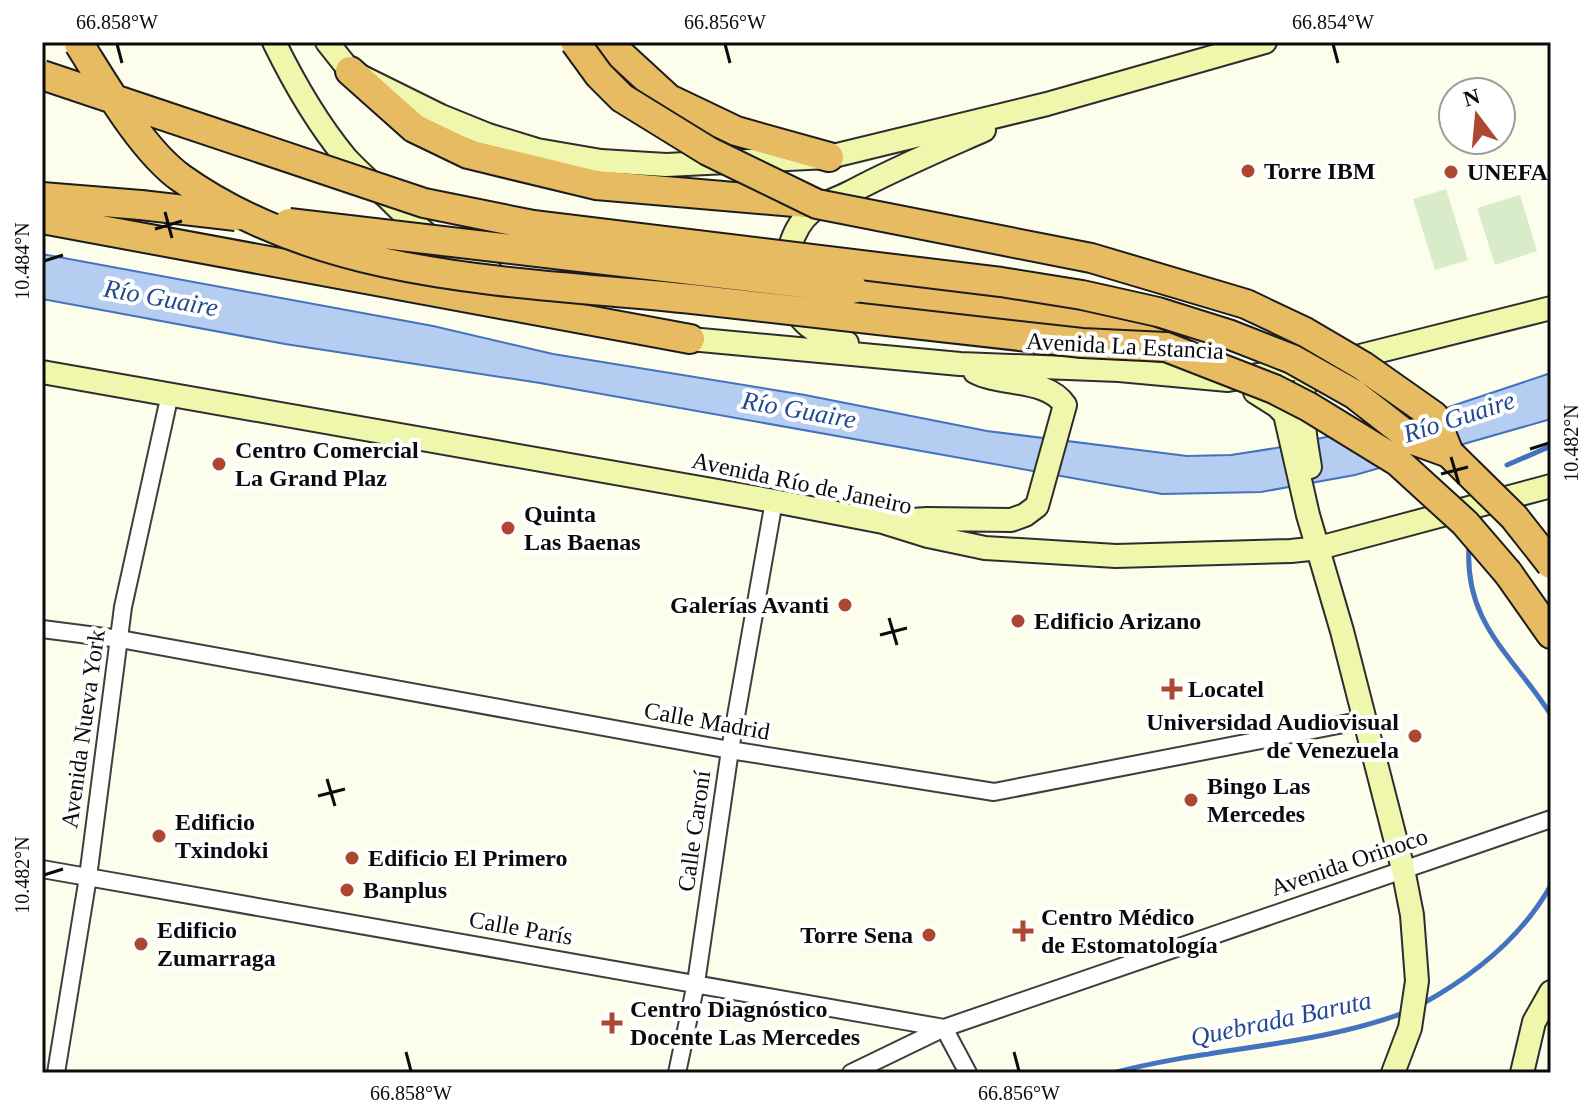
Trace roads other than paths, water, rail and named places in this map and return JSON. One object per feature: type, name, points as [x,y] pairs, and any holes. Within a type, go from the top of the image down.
[{"type":"highway","points":[[77,42],[144,140],[178,176],[212,197],[273,227],[327,248],[439,273],[1082,343],[1166,347]]},
{"type":"highway","points":[[97,42],[156,132],[178,176]]},
{"type":"highway","points":[[575,42],[599,75],[622,98],[708,151],[817,204]]},
{"type":"highway","points":[[607,42],[669,99],[736,131],[829,157]]},
{"type":"highway","points":[[350,71],[414,128],[468,154],[596,185],[817,204],[1091,258],[1246,304],[1305,332],[1363,366],[1434,416],[1449,453],[1514,517],[1551,564]]},
{"type":"highway","points":[[42,75],[436,206],[533,225],[1001,282],[1082,295],[1158,312],[1228,334],[1292,359],[1354,394],[1413,440],[1449,453]]},
{"type":"highway","points":[[42,197],[141,205],[1086,319],[1137,335],[1274,389],[1397,461],[1465,523],[1508,573],[1551,634]]},
{"type":"highway","points":[[42,219],[690,339]]},
{"type":"street","name":"Avenida La Estancia","points":[[274,42],[320,124],[348,160],[440,247],[465,262],[578,304],[690,339],[960,364],[1119,370],[1228,380],[1336,362],[1551,308]]},
{"type":"street","points":[[327,42],[350,71],[441,116],[488,135],[537,150],[601,161],[666,165],[829,157],[1036,106],[1265,42]]},
{"type":"street","points":[[921,359],[824,338],[806,325],[790,301],[786,284],[792,239],[812,212],[885,174],[1036,106]]},
{"type":"street","points":[[1336,362],[1310,376],[1294,414],[1308,515],[1403,869],[1416,938],[1417,981],[1410,1028],[1393,1073]]},
{"type":"street","points":[[883,522],[1011,520],[1037,506],[1065,405],[1061,398],[1043,389],[986,378],[960,364]]},
{"type":"street","name":"Avenida Río de Janeiro","points":[[42,372],[774,501],[883,522],[928,536],[985,548],[1081,555],[1319,548],[1551,486]]},
{"type":"street","points":[[1228,380],[1294,414],[1319,548]]},
{"type":"street","name":"Avenida Nueva York","points":[[56,1073],[88,877],[123,607],[170,394]]},
{"type":"street","name":"Calle Caroní","points":[[677,1073],[696,983],[730,750],[774,501]]},
{"type":"street","name":"Calle Madrid","points":[[42,629],[120,639],[730,750],[994,792],[1364,720]]},
{"type":"street","name":"Avenida Orinoco","points":[[851,1073],[944,1028],[1551,819]]},
{"type":"street","name":"Calle París","points":[[42,869],[944,1028]]},
{"type":"street","points":[[1522,1073],[1534,1022],[1551,992]]},
{"type":"street","points":[[944,1028],[968,1073]]},
{"type":"water","name":"Río Guaire","points":[[42,254],[433,326],[553,354],[805,395],[987,431],[1187,456],[1231,455],[1276,448],[1367,428],[1446,408],[1551,373],[1551,419],[1355,475],[1261,492],[1162,494],[540,383],[285,344],[42,299]]},
{"type":"waterway","points":[[1507,465],[1551,446]]},
{"type":"waterway","name":"Quebrada Baruta","points":[[1469,545],[1469,572],[1482,617],[1551,715]]},
{"type":"waterway","name":"Quebrada Baruta","points":[[1422,1004],[1460,981],[1495,954],[1526,922],[1551,885]]},
{"type":"waterway","name":"Quebrada Baruta","points":[[1113,1073],[1186,1057],[1335,1033],[1406,1012]]},
{"type":"place","name":"Torre IBM","points":[[1248,171]]},
{"type":"place","name":"UNEFA","points":[[1451,172]]},
{"type":"place","name":"Centro Comercial La Grand Plaz","points":[[219,464]]},
{"type":"place","name":"Quinta Las Baenas","points":[[508,528]]},
{"type":"place","name":"Galerías Avanti","points":[[845,605]]},
{"type":"place","name":"Edificio Arizano","points":[[1018,621]]},
{"type":"place","name":"Locatel","points":[[1172,689]]},
{"type":"place","name":"Universidad Audiovisual de Venezuela","points":[[1415,736]]},
{"type":"place","name":"Bingo Las Mercedes","points":[[1191,800]]},
{"type":"place","name":"Edificio Txindoki","points":[[159,836]]},
{"type":"place","name":"Edificio El Primero","points":[[352,858]]},
{"type":"place","name":"Banplus","points":[[347,890]]},
{"type":"place","name":"Centro Médico de Estomatología","points":[[1023,931]]},
{"type":"place","name":"Torre Sena","points":[[929,935]]},
{"type":"place","name":"Edificio Zumarraga","points":[[141,944]]},
{"type":"place","name":"Centro Diagnóstico Docente Las Mercedes","points":[[612,1023]]}]
